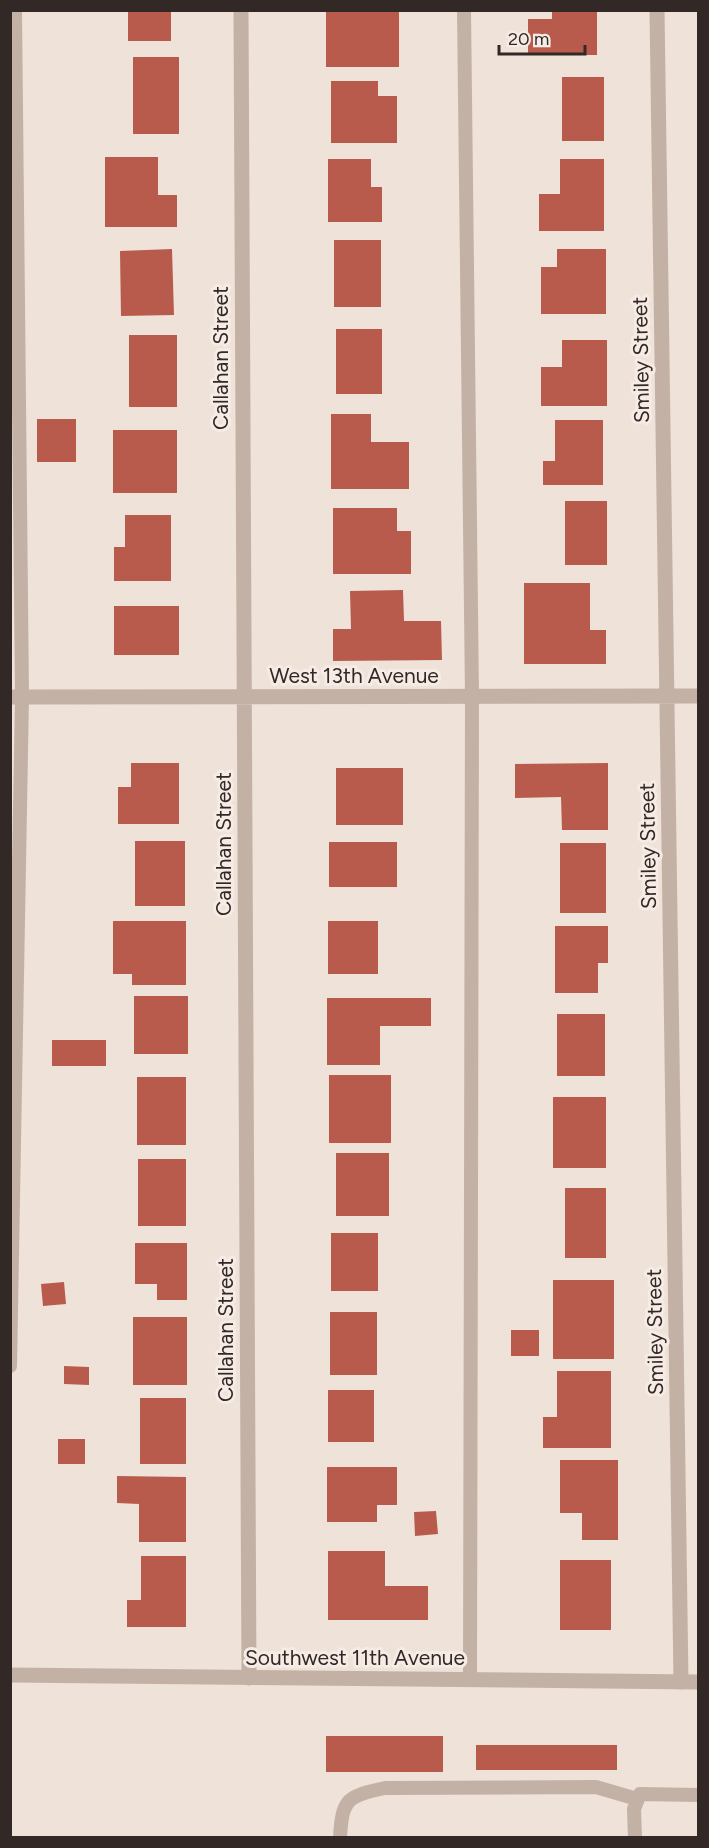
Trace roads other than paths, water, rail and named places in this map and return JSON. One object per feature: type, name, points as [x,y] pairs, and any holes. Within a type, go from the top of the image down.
[{"type":"street","name":"Callahan Street","points":[[241,10],[249,1678]]},
{"type":"street","name":"Smiley Street","points":[[657,10],[681,1682]]},
{"type":"street","name":"West 13th Avenue","points":[[16,698],[699,696]]},
{"type":"street","name":"Southwest 11th Avenue","points":[[10,1676],[699,1682]]},
{"type":"lane","points":[[10,1366],[16,698],[15,10]]},
{"type":"lane","points":[[464,10],[472,696],[470,1680]]},
{"type":"lane","points":[[340,1838],[342,1809],[357,1794],[385,1788],[596,1787],[637,1799]]},
{"type":"lane","points":[[635,1838],[633,1809],[640,1794],[699,1795]]}]
